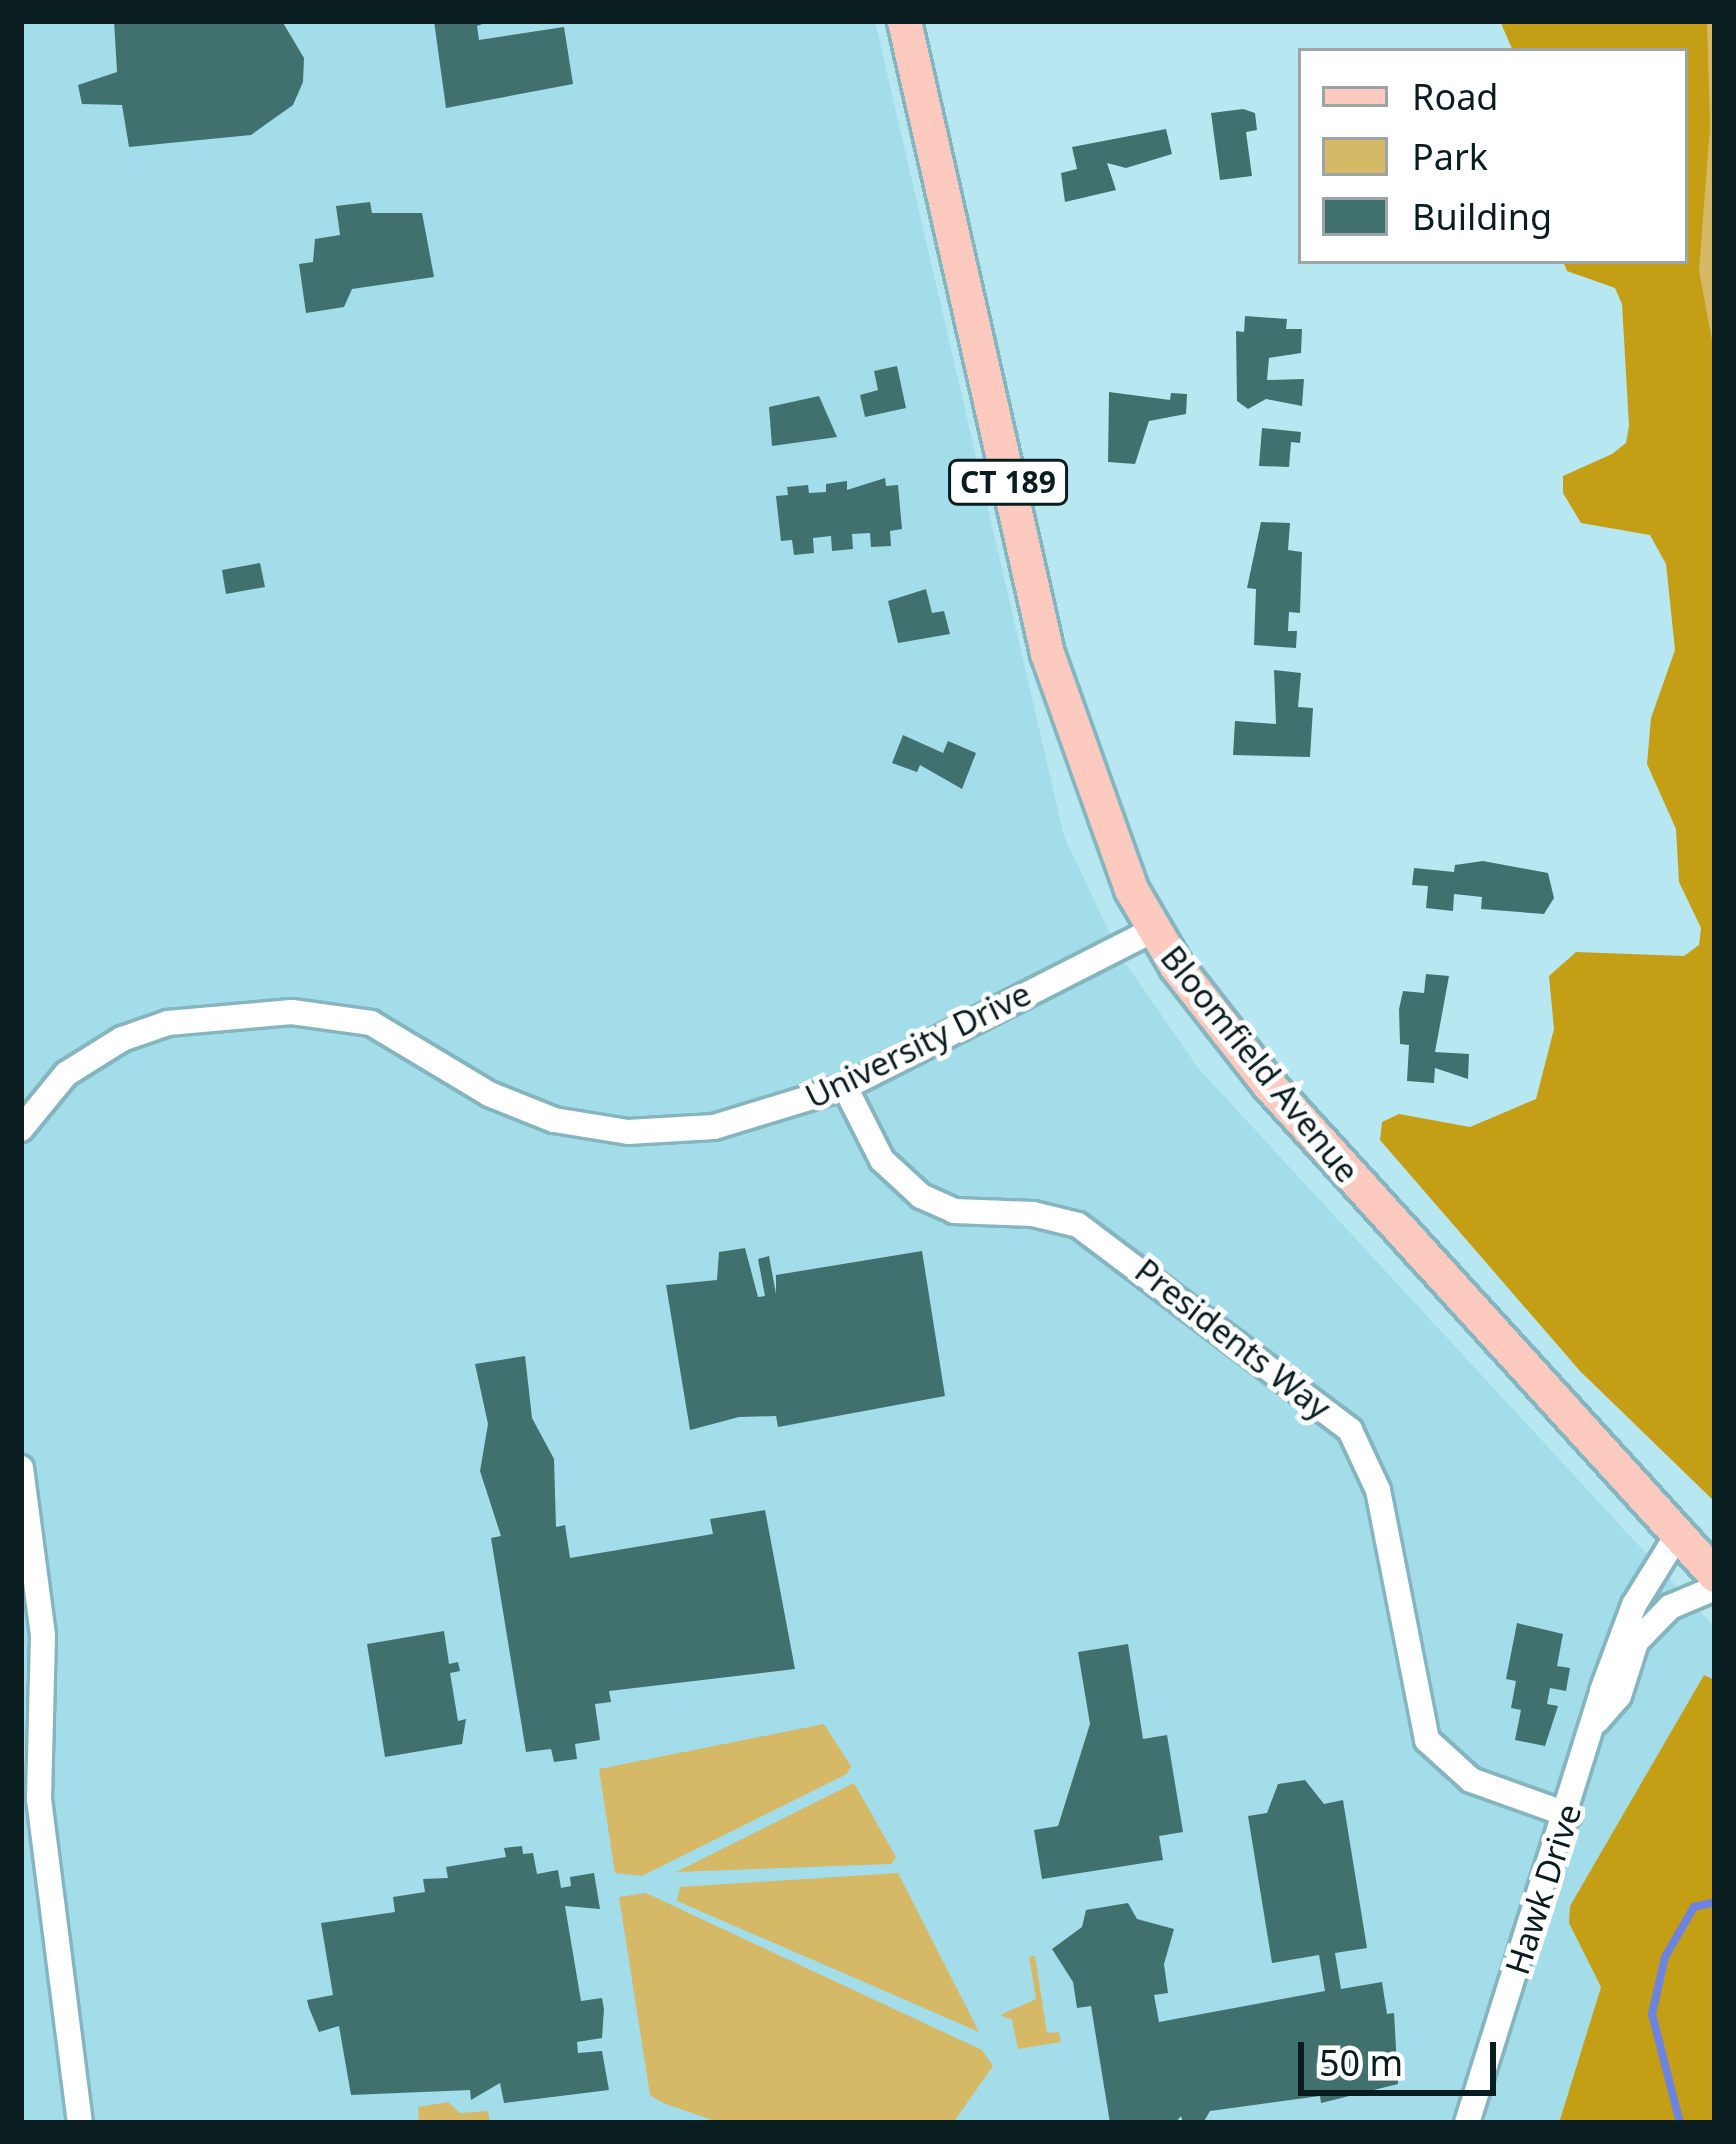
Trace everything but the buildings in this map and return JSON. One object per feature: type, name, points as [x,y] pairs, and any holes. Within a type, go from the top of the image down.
[{"type":"main road","name":"Bloomfield Avenue","points":[[904,21],[1047,653],[1095,804],[1153,930],[1269,1085],[1715,1575]]},
{"type":"street","name":"University Drive","points":[[21,1129],[54,1086],[122,1039],[168,1023],[264,1012],[363,1020],[489,1094],[600,1129],[714,1127],[845,1087],[1153,930]]},
{"type":"street","name":"Presidents Way","points":[[845,1087],[881,1160],[921,1196],[954,1211],[1033,1214],[1078,1225],[1350,1430],[1378,1490],[1427,1740],[1471,1780],[1569,1815]]},
{"type":"street","points":[[21,1468],[43,1636],[39,1799],[80,2123]]},
{"type":"street","name":"Hawk Drive","points":[[1467,2123],[1634,1605],[1678,1534]]},
{"type":"street","name":"Hawk Drive","points":[[1595,1722],[1619,1696],[1636,1642],[1670,1607],[1715,1588]]},
{"type":"shaded area","points":[[21,21],[875,21],[1064,836],[1121,957],[1199,1069],[1715,1628],[1715,1680],[1704,1675],[1570,1906],[1601,1987],[1559,2123],[21,2123]]},
{"type":"shaded area","points":[[1500,21],[1707,21],[1710,127],[1699,271],[1715,356],[1715,1502],[1580,1371],[1380,1140],[1382,1122],[1399,1114],[1470,1127],[1536,1099],[1554,1029],[1549,976],[1576,952],[1684,956],[1699,945],[1701,928],[1679,882],[1676,829],[1647,764],[1651,718],[1675,650],[1666,564],[1650,535],[1581,523],[1563,493],[1563,476],[1612,454],[1626,443],[1629,426],[1622,304],[1615,288],[1567,271],[1564,264],[1688,264],[1688,48],[1512,48]]},
{"type":"shaded area","points":[[1704,1675],[1715,1680],[1715,2123],[1559,2123],[1601,1987],[1569,1923],[1570,1906]]},
{"type":"green space","points":[[1647,21],[1715,21],[1715,676],[1685,264],[1688,48],[1681,48]]},
{"type":"green space","points":[[824,1724],[851,1766],[847,1774],[642,1876],[615,1873],[599,1769]]},
{"type":"green space","points":[[854,1783],[896,1857],[891,1864],[676,1872]]},
{"type":"green space","points":[[898,1873],[979,2032],[677,1901],[680,1887]]},
{"type":"green space","points":[[646,1893],[982,2050],[993,2066],[953,2123],[721,2123],[663,2103],[650,2095],[619,1897]]},
{"type":"green space","points":[[1035,1956],[1047,2033],[1059,2032],[1061,2042],[1018,2049],[1012,2020],[1000,2015],[1036,1999],[1029,1957]]},
{"type":"green space","points":[[448,2102],[460,2113],[488,2111],[490,2123],[419,2123],[418,2107]]},
{"type":"waterway","points":[[1680,2123],[1652,2014],[1665,1957],[1694,1907],[1715,1902]]}]
